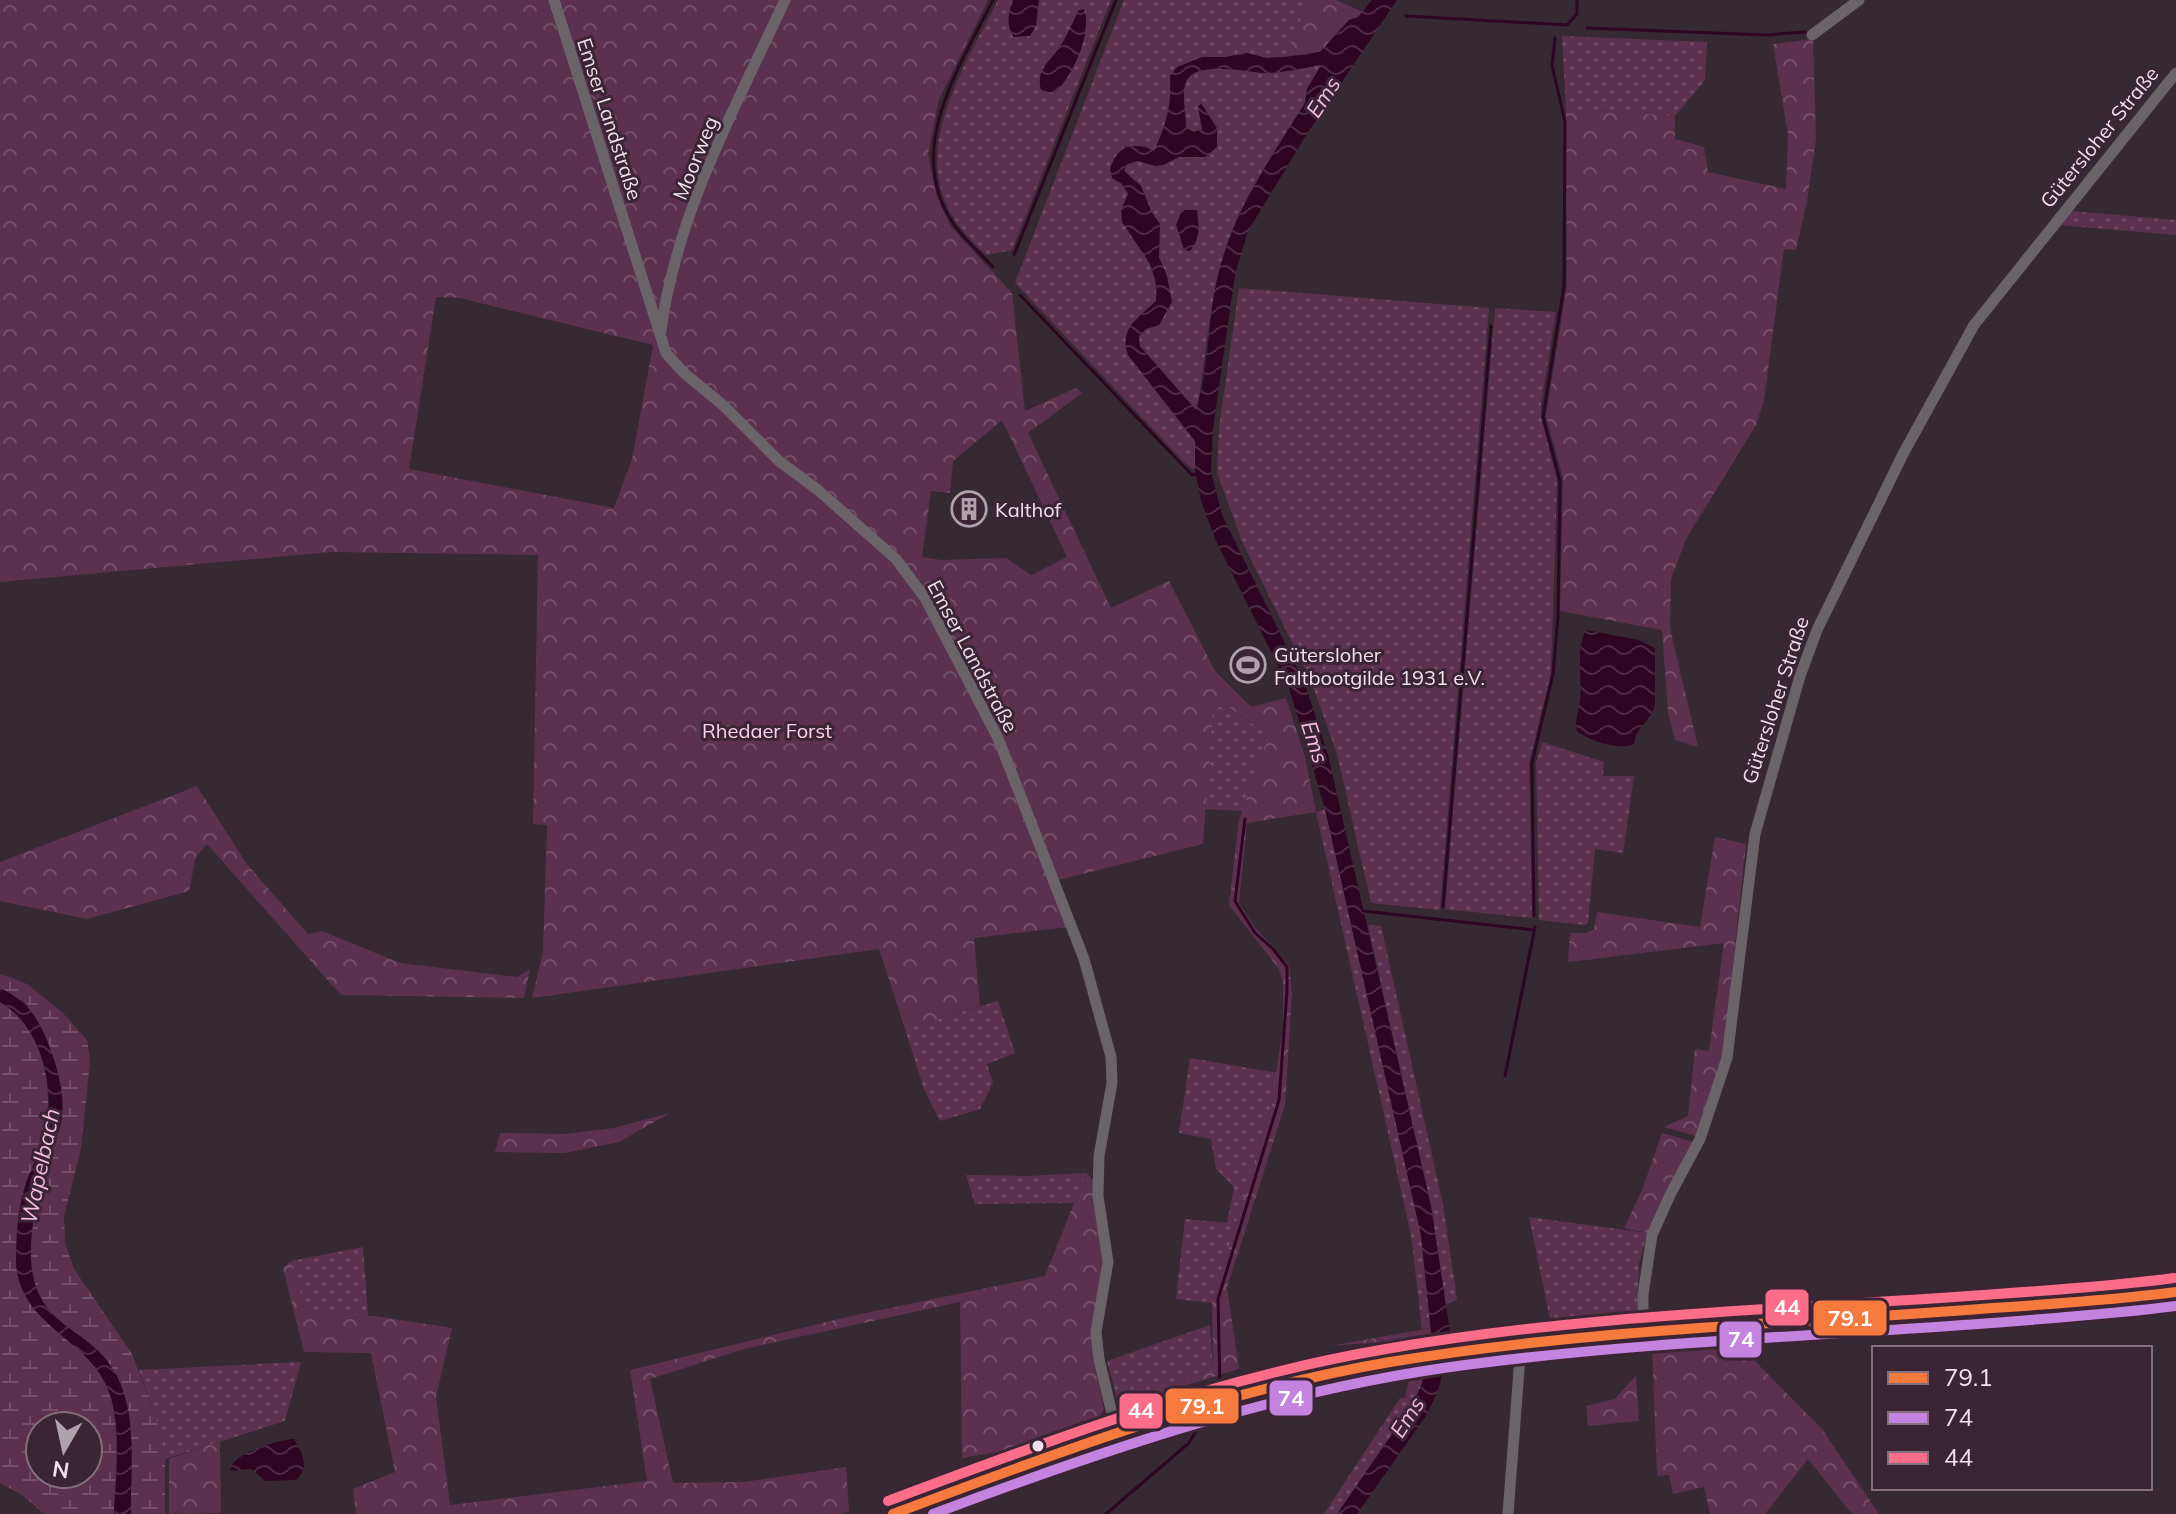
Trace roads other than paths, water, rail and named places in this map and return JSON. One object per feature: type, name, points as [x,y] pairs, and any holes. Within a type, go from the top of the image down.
[{"type":"main road","points":[[893,1514],[1116,1431],[1234,1395],[1327,1373],[1419,1357],[1643,1332],[1966,1311],[2176,1292]]},
{"type":"street","name":"Emser Landstraße","points":[[554,0],[666,353],[779,461],[818,490],[896,559],[925,598],[998,738],[1084,959],[1111,1057],[1112,1083],[1099,1156],[1098,1196],[1108,1262],[1096,1332],[1099,1359],[1116,1431]]},
{"type":"street","name":"Moorweg","points":[[660,336],[666,293],[676,256],[715,151],[785,0]]},
{"type":"street","points":[[1812,35],[1859,0]]},
{"type":"street","name":"Gütersloher Straße","points":[[1643,1332],[1643,1295],[1652,1235],[1700,1139],[1727,1058],[1755,834],[1800,676],[1817,630],[1903,454],[1974,325],[2176,73]]},
{"type":"street","points":[[1508,1514],[1521,1344]]},
{"type":"water","points":[[1013,0],[1039,0],[1036,26],[1030,36],[1013,37],[1008,19]]},
{"type":"water","name":"Ems","points":[[1372,0],[1397,0],[1305,137],[1248,231],[1235,275],[1213,429],[1211,471],[1222,515],[1305,684],[1328,755],[1431,1206],[1451,1338],[1438,1391],[1426,1416],[1357,1514],[1337,1514],[1410,1408],[1421,1387],[1432,1342],[1421,1235],[1325,809],[1289,688],[1216,541],[1201,501],[1195,470],[1195,441],[1128,355],[1128,331],[1156,301],[1157,286],[1151,265],[1122,222],[1121,210],[1128,194],[1122,184],[1112,178],[1110,169],[1117,154],[1127,147],[1139,146],[1154,151],[1167,115],[1170,76],[1177,67],[1202,57],[1247,53],[1267,58],[1320,52],[1349,20],[1358,17]],"holes":[[[1321,65],[1307,89],[1305,103],[1255,184],[1226,248],[1215,288],[1204,376],[1196,410],[1140,346],[1139,336],[1146,329],[1159,325],[1172,302],[1167,276],[1159,257],[1160,224],[1141,186],[1124,171],[1127,164],[1138,161],[1159,167],[1179,157],[1205,157],[1217,147],[1217,128],[1201,103],[1198,107],[1202,129],[1194,132],[1186,128],[1185,85],[1189,77],[1198,72],[1221,69],[1272,73]]]},
{"type":"water","points":[[1084,9],[1086,30],[1074,66],[1054,93],[1041,90],[1042,70],[1061,45],[1079,10]]},
{"type":"water","points":[[1182,210],[1197,210],[1198,236],[1190,251],[1184,250],[1176,225]]},
{"type":"water","points":[[1586,630],[1639,640],[1655,648],[1655,705],[1634,744],[1613,746],[1577,732],[1581,646]]},
{"type":"water","name":"Wapelbach","points":[[0,988],[23,1003],[39,1023],[54,1058],[62,1097],[61,1123],[46,1162],[34,1213],[31,1264],[36,1286],[54,1316],[106,1359],[124,1392],[130,1426],[131,1514],[114,1514],[117,1433],[107,1387],[84,1355],[41,1316],[20,1283],[16,1262],[19,1212],[26,1183],[46,1132],[49,1096],[42,1059],[35,1042],[26,1026],[0,1002]]},
{"type":"water","points":[[294,1439],[304,1465],[296,1480],[265,1481],[251,1469],[232,1471],[230,1468],[249,1452]]},
{"type":"waterway","points":[[993,0],[965,54],[941,111],[935,140],[934,169],[940,198],[955,226],[993,267]]},
{"type":"waterway","points":[[1014,255],[1116,0]]},
{"type":"waterway","points":[[1406,16],[1567,25],[1577,14],[1577,0]]},
{"type":"waterway","points":[[1587,28],[1766,35],[1805,32]]},
{"type":"waterway","points":[[1534,916],[1532,763],[1553,674],[1558,617],[1560,481],[1543,417],[1564,286],[1565,122],[1552,65],[1555,38]]},
{"type":"waterway","points":[[1020,295],[1192,475],[1200,473]]},
{"type":"waterway","points":[[1443,907],[1491,326]]},
{"type":"waterway","points":[[1220,1388],[1218,1299],[1279,1100],[1287,991],[1287,967],[1255,933],[1235,901],[1245,819]]},
{"type":"waterway","points":[[1363,911],[1534,930]]},
{"type":"waterway","points":[[1505,1076],[1535,927]]},
{"type":"waterway","points":[[2131,1284],[2176,1279]]},
{"type":"waterway","points":[[1743,1336],[1969,1323],[2145,1308]]},
{"type":"waterway","points":[[1654,1343],[1732,1337]]},
{"type":"waterway","points":[[1528,1363],[1531,1357],[1538,1354],[1636,1345]]},
{"type":"waterway","points":[[1106,1514],[1189,1443],[1202,1421]]},
{"type":"place","name":"Kalthof","points":[[969,509]]},
{"type":"place","name":"Gütersloher Faltbootgilde 1931 e.V.","points":[[1248,665]]},
{"type":"park label","name":"Rhedaer Forst","points":[[767,730]]}]
